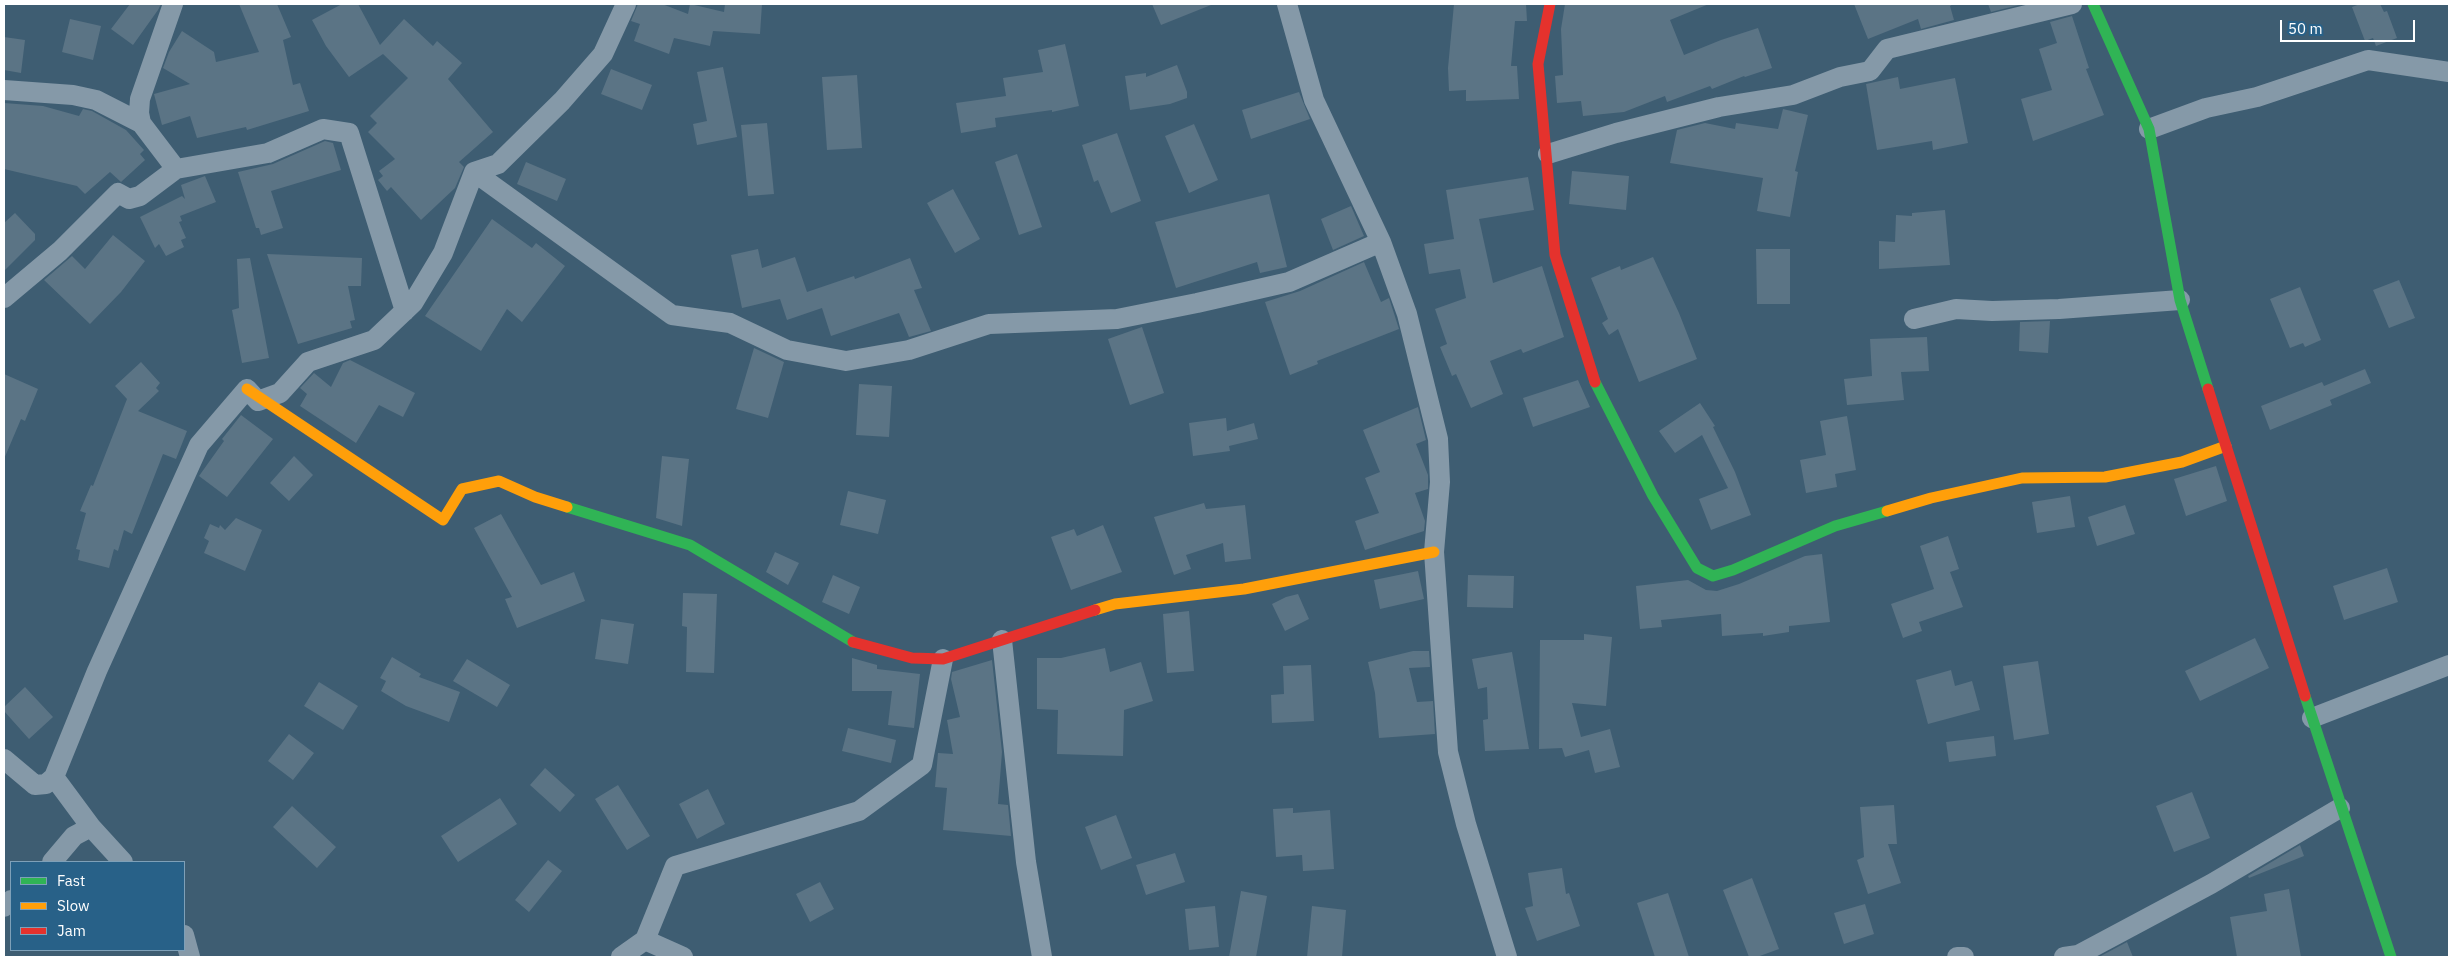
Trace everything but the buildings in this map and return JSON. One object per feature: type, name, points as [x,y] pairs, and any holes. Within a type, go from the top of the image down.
[{"type":"street","points":[[141,124],[139,113],[140,99],[173,4]]},
{"type":"street","points":[[474,172],[498,164],[562,101],[603,54],[626,4]]},
{"type":"street","points":[[1287,4],[1314,100],[1381,242],[1407,314],[1438,439],[1440,482],[1434,552],[1448,752],[1466,824],[1507,957]]},
{"type":"street","points":[[1550,4],[1538,64],[1548,154],[1555,255],[1595,383],[1663,512],[1697,568],[1713,576],[1733,570],[1835,526],[1931,498],[2022,478],[2105,477],[2182,462],[2226,446]]},
{"type":"street","points":[[1548,154],[1616,133],[1719,107],[1793,95],[1840,77],[1870,71],[1887,49],[2072,4]]},
{"type":"street","points":[[2093,4],[2149,129],[2180,300],[2340,808],[2391,957]]},
{"type":"street","points":[[2149,129],[2206,108],[2233,100],[2257,97],[2368,60],[2449,72]]},
{"type":"street","points":[[4,90],[73,94],[96,100],[141,124],[176,169]]},
{"type":"street","points":[[4,298],[60,251],[118,193],[129,199],[140,196],[176,169],[268,153],[323,129],[349,134],[404,311]]},
{"type":"street","points":[[474,172],[672,315],[730,323],[787,350],[846,361],[909,350],[989,324],[1118,318],[1197,303],[1289,282],[1381,242]]},
{"type":"street","points":[[247,389],[258,402],[280,393],[308,362],[374,340],[413,303],[443,253],[474,172]]},
{"type":"street","points":[[1914,319],[1956,309],[1992,311],[2059,309],[2180,300]]},
{"type":"street","points":[[247,389],[443,520],[462,488],[499,481],[535,497],[690,545],[852,642],[912,658],[943,659],[1115,604],[1244,588],[1434,552]]},
{"type":"street","points":[[4,759],[35,785],[46,784],[54,778],[97,671],[199,445],[247,389]]},
{"type":"street","points":[[1002,640],[1026,862],[1042,957]]},
{"type":"street","points":[[621,957],[645,940],[675,866],[859,811],[922,765],[943,659]]},
{"type":"street","points":[[2312,718],[2449,665]]},
{"type":"street","points":[[54,778],[91,827],[122,861]]},
{"type":"street","points":[[2064,957],[2078,955],[2211,884],[2340,808]]},
{"type":"street","points":[[53,861],[74,836],[91,827]]},
{"type":"street","points":[[185,939],[190,957]]},
{"type":"street","points":[[645,940],[683,957]]},
{"type":"street","points":[[1958,957],[1964,957]]},
{"type":"traffic: fast","points":[[2093,4],[2149,129],[2180,300],[2208,389]]},
{"type":"traffic: fast","points":[[1595,382],[1653,496],[1697,568],[1713,576],[1733,570],[1835,526],[1887,511]]},
{"type":"traffic: fast","points":[[567,507],[690,545],[853,642]]},
{"type":"traffic: fast","points":[[2305,696],[2391,957]]},
{"type":"traffic: slow","points":[[247,389],[443,520],[462,489],[499,481],[535,497],[567,507]]},
{"type":"traffic: slow","points":[[1887,511],[1931,498],[2022,478],[2105,477],[2182,462],[2226,446]]},
{"type":"traffic: slow","points":[[1095,610],[1115,604],[1244,589],[1434,552]]},
{"type":"traffic: jam","points":[[1550,4],[1538,64],[1555,255],[1595,382]]},
{"type":"traffic: jam","points":[[2208,389],[2305,696]]},
{"type":"traffic: jam","points":[[853,642],[912,658],[943,659],[1095,610]]}]
